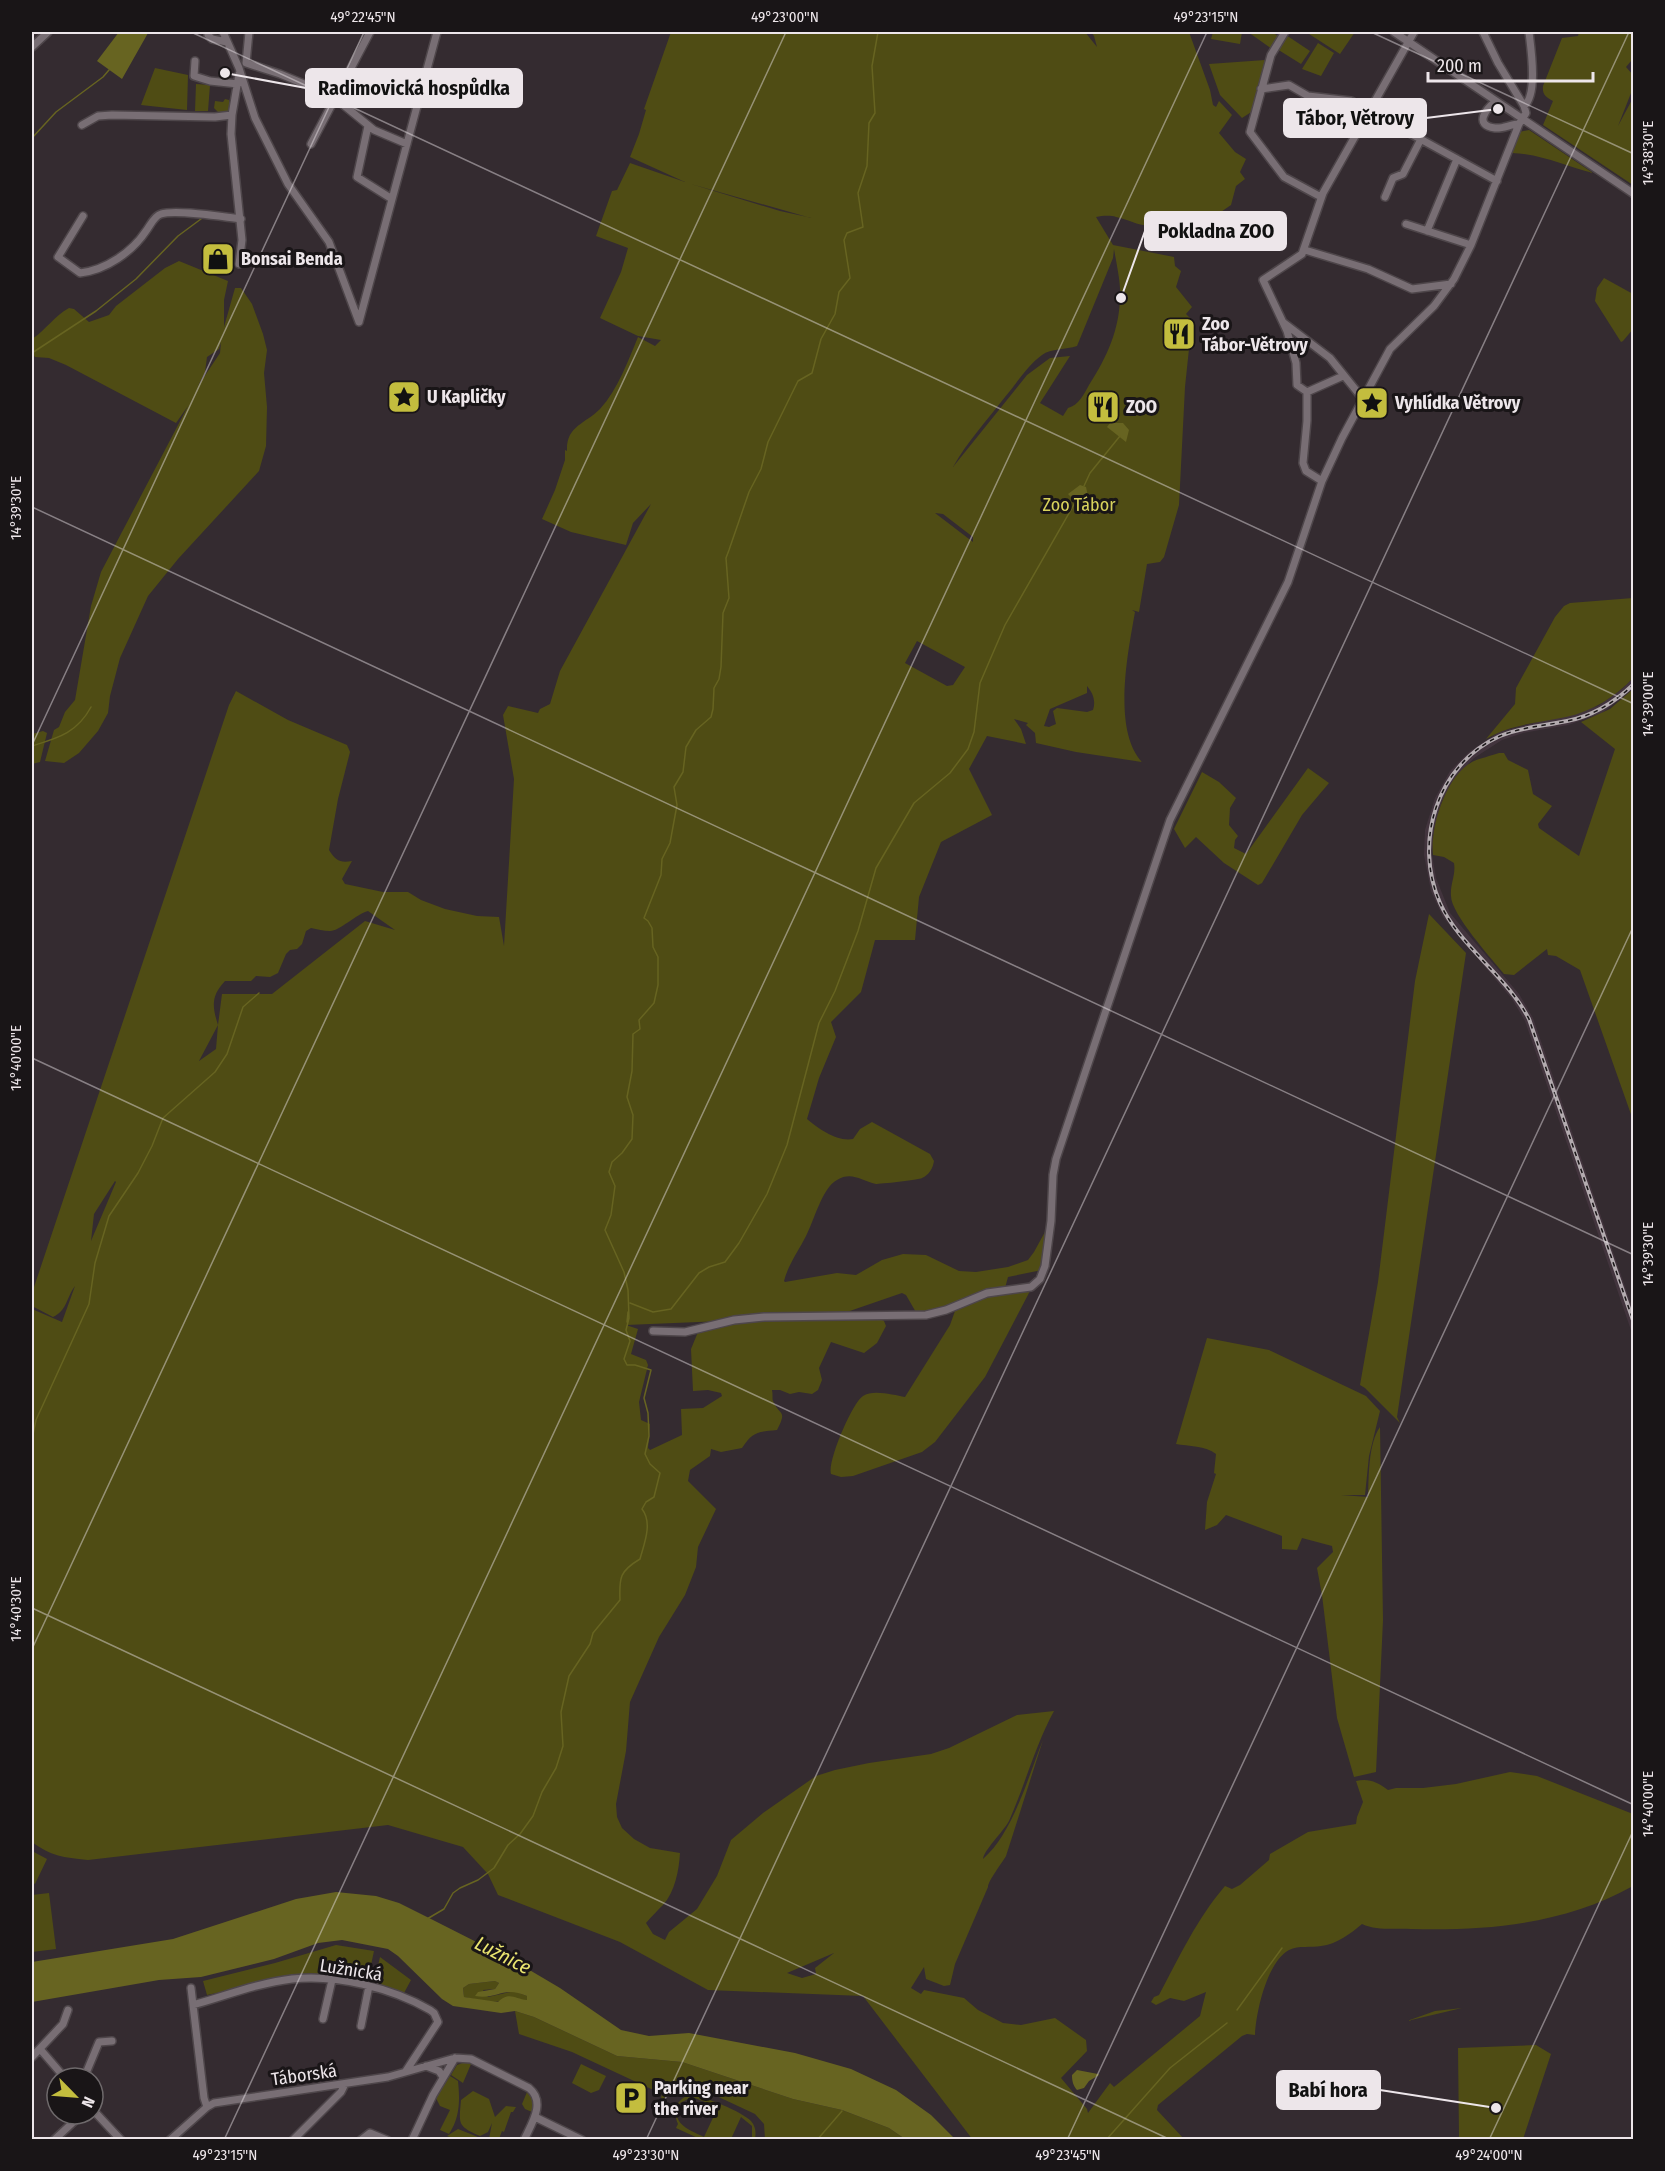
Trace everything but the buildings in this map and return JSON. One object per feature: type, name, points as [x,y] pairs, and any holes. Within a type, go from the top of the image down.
[{"type":"street","points":[[32,46],[48,32]]},
{"type":"street","points":[[208,32],[212,39],[227,42]]},
{"type":"street","points":[[223,32],[239,68],[255,118],[288,184],[329,242],[359,322],[437,32]]},
{"type":"street","points":[[239,68],[246,63],[249,32]]},
{"type":"street","points":[[311,144],[370,32]]},
{"type":"street","points":[[1285,32],[1270,55],[1250,132],[1284,177],[1321,197]]},
{"type":"street","points":[[1394,32],[1496,101],[1520,122],[1634,194]]},
{"type":"street","points":[[1307,392],[1298,385],[1296,363],[1284,323],[1263,280],[1297,259],[1305,250],[1321,197],[1414,32]]},
{"type":"street","points":[[653,1331],[685,1332],[734,1320],[765,1317],[926,1315],[946,1310],[987,1293],[1027,1288],[1038,1282],[1045,1266],[1056,1159],[1167,827],[1288,582],[1322,481],[1363,399],[1390,349],[1434,306],[1451,284],[1471,245],[1520,122],[1526,113],[1497,63],[1483,32]]},
{"type":"street","points":[[1524,106],[1529,102],[1531,95],[1529,32]]},
{"type":"street","points":[[195,61],[194,76],[210,81],[238,84]]},
{"type":"street","points":[[246,63],[312,86],[336,99],[368,126],[385,136],[407,144]]},
{"type":"street","points":[[239,68],[231,134],[241,219],[242,240],[239,264]]},
{"type":"street","points":[[1262,89],[1289,85],[1308,96],[1351,102],[1497,181]]},
{"type":"street","points":[[1496,101],[1483,113],[1487,125],[1497,128],[1520,122]]},
{"type":"street","points":[[82,125],[98,116],[112,115],[215,117],[232,115]]},
{"type":"street","points":[[368,126],[357,177],[392,200]]},
{"type":"street","points":[[1384,197],[1393,178],[1403,174],[1420,139]]},
{"type":"street","points":[[1427,231],[1457,159]]},
{"type":"street","points":[[83,216],[58,257],[80,273],[91,271],[125,254],[161,213],[200,214],[241,219]]},
{"type":"street","points":[[1406,224],[1471,245]]},
{"type":"street","points":[[1305,250],[1368,269],[1412,289],[1451,284]]},
{"type":"street","points":[[1284,323],[1323,352],[1363,399]]},
{"type":"street","points":[[1307,392],[1343,376]]},
{"type":"street","points":[[1307,392],[1307,427],[1303,463],[1306,471],[1322,481]]},
{"type":"street","name":"Lužnická","points":[[193,2005],[290,1979],[332,1980],[396,1993],[430,2010],[436,2018],[436,2027],[406,2071]]},
{"type":"street","points":[[323,2019],[332,1980]]},
{"type":"street","points":[[361,2026],[369,1986]]},
{"type":"street","points":[[191,1988],[207,2107]]},
{"type":"street","points":[[32,2057],[65,2021],[68,2010]]},
{"type":"street","points":[[89,2066],[99,2042],[112,2041]]},
{"type":"street","points":[[40,2049],[55,2066]]},
{"type":"street","points":[[412,2139],[455,2058],[471,2059],[532,2090],[537,2101],[535,2117],[524,2139]]},
{"type":"street","name":"Táborská","points":[[170,2139],[207,2107],[220,2102],[388,2077],[455,2058]]},
{"type":"street","points":[[424,2066],[439,2071],[443,2077]]},
{"type":"street","points":[[292,2139],[341,2092],[345,2084]]},
{"type":"street","points":[[535,2117],[582,2139]]},
{"type":"street","points":[[105,2123],[120,2139]]},
{"type":"street","points":[[54,2139],[69,2126]]},
{"type":"street","points":[[361,2139],[370,2133],[387,2139]]},
{"type":"shaded area","points":[[119,32],[148,33],[122,79],[97,61]]},
{"type":"shaded area","points":[[1110,423],[1123,423],[1129,430],[1126,442],[1107,427]]},
{"type":"shaded area","points":[[1080,485],[1086,487],[1088,496],[1086,504],[1068,494]]},
{"type":"shaded area","points":[[1633,678],[1633,689],[1602,713],[1568,725],[1523,733],[1502,740],[1474,758],[1457,776],[1442,801],[1434,831],[1432,855],[1436,878],[1450,913],[1519,994],[1533,1018],[1633,1310],[1633,1336],[1525,1021],[1512,999],[1443,917],[1431,891],[1424,855],[1425,830],[1435,798],[1450,771],[1469,752],[1499,732],[1598,706]]},
{"type":"shaded area","points":[[336,1892],[376,1896],[399,1903],[516,1962],[560,1988],[621,2030],[649,2036],[689,2033],[795,2053],[851,2069],[896,2090],[931,2115],[955,2139],[905,2139],[889,2128],[842,2110],[793,2099],[682,2062],[617,2056],[534,2017],[515,2011],[501,2013],[453,2006],[442,1999],[388,1949],[342,1940],[318,1943],[274,1959],[201,1977],[159,1980],[32,2002],[32,1962],[173,1939],[296,1899]],"holes":[[[495,1981],[499,1983],[495,1989],[478,1992],[475,1996],[483,1997],[512,1992],[527,1996],[527,2000],[509,1996],[498,2002],[464,1997],[463,1988],[469,1984]]]},
{"type":"shaded area","points":[[1077,2070],[1099,2075],[1089,2081],[1084,2088],[1077,2090],[1072,2075]]},
{"type":"green space","name":"Zoo Tábor","points":[[671,32],[1085,32],[1097,47],[1091,32],[1189,32],[1210,90],[1213,105],[1216,107],[1219,101],[1232,115],[1219,133],[1235,152],[1246,159],[1240,172],[1245,179],[1236,186],[1231,205],[1215,216],[1202,211],[1211,217],[1198,244],[1184,241],[1180,244],[1154,236],[1162,221],[1145,225],[1114,216],[1096,217],[1113,245],[1174,257],[1175,266],[1181,271],[1176,287],[1192,307],[1186,314],[1192,320],[1185,387],[1179,505],[1164,557],[1160,562],[1147,564],[1139,612],[1132,610],[1135,612],[1126,669],[1125,711],[1127,731],[1133,748],[1142,762],[1076,752],[1036,743],[1035,733],[1026,725],[1028,723],[1014,719],[1021,729],[1026,744],[987,736],[969,769],[992,815],[941,842],[919,897],[915,940],[875,940],[861,992],[831,1022],[836,1037],[819,1078],[807,1119],[828,1134],[841,1139],[853,1139],[860,1129],[872,1122],[930,1154],[934,1161],[929,1173],[919,1179],[876,1184],[847,1176],[832,1184],[823,1197],[791,1263],[785,1282],[837,1273],[856,1275],[882,1260],[903,1254],[926,1255],[959,1271],[976,1272],[1008,1267],[1028,1260],[1046,1230],[1047,1241],[1042,1270],[1008,1277],[1005,1288],[954,1305],[917,1314],[906,1295],[902,1293],[841,1314],[772,1320],[880,1319],[886,1326],[877,1343],[864,1353],[831,1342],[819,1368],[822,1380],[818,1390],[812,1394],[799,1392],[790,1394],[772,1390],[773,1401],[782,1416],[777,1430],[756,1433],[742,1448],[721,1452],[711,1449],[710,1456],[690,1470],[688,1481],[716,1509],[698,1547],[696,1567],[685,1595],[659,1637],[630,1702],[626,1751],[616,1804],[617,1817],[622,1828],[634,1839],[650,1848],[680,1853],[671,1894],[646,1923],[653,1934],[665,1940],[669,1932],[697,1909],[717,1876],[731,1840],[763,1813],[816,1776],[869,1763],[931,1754],[949,1748],[1017,1715],[1054,1711],[1041,1738],[1009,1821],[984,1855],[983,1859],[994,1848],[1011,1820],[1043,1740],[1006,1856],[989,1884],[955,1964],[950,1985],[944,1986],[926,1979],[924,1967],[911,1988],[921,1994],[924,1990],[964,1998],[978,2010],[1003,2023],[1021,2025],[1055,2018],[1086,2040],[1087,2051],[1061,2078],[1088,2113],[1110,2083],[1114,2087],[1200,2016],[1206,1992],[1184,2001],[1170,1998],[1156,2005],[1151,2002],[1159,1995],[1197,1925],[1225,1886],[1232,1889],[1240,1885],[1269,1860],[1270,1854],[1308,1832],[1356,1824],[1363,1802],[1356,1781],[1373,1781],[1388,1790],[1423,1788],[1456,1784],[1510,1772],[1537,1776],[1633,1814],[1633,1886],[1607,1899],[1553,1917],[1497,1926],[1386,1929],[1362,1924],[1338,1941],[1327,1945],[1289,1950],[1275,1965],[1264,1988],[1255,2035],[1242,2036],[1158,2105],[1157,2110],[1184,2139],[973,2140],[863,1996],[708,1990],[620,1942],[498,1895],[488,1874],[463,1847],[388,1825],[88,1860],[58,1856],[32,1842],[32,1309],[62,1322],[75,1286],[64,1307],[53,1317],[32,1306],[32,1293],[229,705],[236,691],[288,720],[347,745],[350,752],[338,799],[329,850],[339,860],[352,861],[342,879],[345,884],[383,892],[408,892],[421,900],[445,909],[477,916],[499,917],[504,946],[514,779],[503,715],[508,706],[538,713],[540,709],[550,704],[560,671],[651,504],[633,523],[626,545],[571,532],[542,519],[555,490],[565,460],[565,450],[567,451],[573,431],[600,409],[612,393],[638,337],[655,346],[661,340],[638,336],[600,318],[621,272],[628,248],[596,236],[612,191],[617,190],[630,163],[685,182],[630,157],[646,110],[644,109]],"holes":[[[691,184],[808,217],[780,211]],[[1114,249],[1120,290],[1118,319],[1107,353],[1081,399],[1068,408],[1063,416],[1040,403],[1070,356],[1050,358],[1027,375],[953,467],[971,440],[1032,364],[1046,353],[1077,346],[1113,258]],[[935,513],[943,514],[973,537],[973,542]],[[917,641],[965,667],[953,685],[947,686],[905,663]],[[1087,686],[1093,697],[1093,710],[1087,712],[1057,708],[1053,711],[1056,724],[1049,727],[1044,726],[1050,709],[1087,693]],[[368,911],[395,930],[365,921],[272,994],[222,994],[218,1025],[215,997],[225,981],[251,981],[256,976],[270,977],[278,973],[286,954],[302,944],[306,931],[311,928],[334,930]],[[218,1025],[216,1049],[199,1061]],[[116,1182],[91,1241],[94,1214]],[[747,1320],[698,1332],[691,1349],[693,1391],[708,1390],[721,1393],[722,1396],[703,1408],[681,1409],[682,1435],[650,1450],[648,1448],[650,1424],[641,1420],[639,1402],[648,1365],[646,1360],[631,1354],[638,1329],[626,1325]],[[834,1953],[815,1968],[816,1974],[802,1978],[787,1973]]]},
{"type":"green space","points":[[1213,32],[1242,32],[1240,44],[1211,39]]},
{"type":"green space","points":[[1248,32],[1271,32],[1280,37],[1272,49]]},
{"type":"green space","points":[[1306,32],[1355,32],[1340,54]]},
{"type":"green space","points":[[1579,32],[1633,32],[1633,62],[1631,61],[1626,67],[1633,75],[1633,88],[1618,126],[1633,98],[1633,185],[1543,125],[1553,101],[1543,92],[1543,86],[1562,38],[1578,36]]},
{"type":"green space","points":[[1286,35],[1310,51],[1301,64],[1277,49]]},
{"type":"green space","points":[[1318,43],[1334,53],[1321,76],[1302,69]]},
{"type":"green space","points":[[1265,60],[1256,109],[1242,118],[1220,95],[1209,64]]},
{"type":"green space","points":[[155,68],[188,75],[187,110],[141,105]]},
{"type":"green space","points":[[196,84],[210,85],[208,111],[195,111]]},
{"type":"green space","points":[[225,99],[229,100],[229,111],[219,113],[214,108],[215,101],[223,102]]},
{"type":"green space","points":[[1529,130],[1593,173],[1544,158],[1512,153],[1519,132]]},
{"type":"green space","points":[[179,261],[228,281],[224,300],[224,327],[235,288],[241,288],[252,304],[267,350],[264,373],[267,407],[266,446],[259,471],[178,559],[148,596],[120,658],[108,713],[98,731],[79,753],[64,763],[45,761],[54,730],[59,727],[65,712],[75,700],[91,606],[101,572],[188,406],[176,423],[66,365],[49,358],[35,357],[32,352],[32,339],[69,308],[74,309],[89,322],[109,315],[116,306],[165,268]],"holes":[[[221,342],[220,353],[198,386],[205,372],[207,357],[219,349]]]},
{"type":"green space","points":[[1604,278],[1633,294],[1633,329],[1621,342],[1595,301],[1597,288]]},
{"type":"green space","points":[[1633,598],[1633,678],[1626,685],[1611,697],[1585,711],[1515,727],[1486,739],[1515,704],[1516,688],[1555,617],[1564,606],[1570,603]]},
{"type":"green space","points":[[1633,689],[1633,1120],[1580,970],[1556,956],[1548,955],[1547,949],[1514,975],[1504,974],[1458,914],[1451,896],[1454,863],[1444,857],[1433,855],[1433,844],[1437,817],[1447,790],[1455,778],[1472,762],[1504,753],[1508,760],[1528,770],[1533,794],[1552,806],[1538,824],[1539,828],[1579,856],[1615,749],[1581,722],[1610,709]]},
{"type":"green space","points":[[43,731],[47,733],[40,762],[32,764],[32,734]]},
{"type":"green space","points":[[1308,768],[1329,783],[1302,815],[1262,883],[1258,885],[1224,863],[1196,837],[1185,848],[1174,829],[1202,772],[1219,782],[1236,798],[1230,808],[1229,825],[1238,836],[1234,848],[1246,854]]},
{"type":"green space","points":[[1429,914],[1466,953],[1397,1417],[1400,1423],[1360,1385],[1378,1282],[1415,981]]},
{"type":"green space","points":[[1030,1291],[985,1377],[935,1442],[922,1452],[853,1476],[841,1477],[831,1474],[836,1446],[858,1401],[863,1396],[872,1393],[905,1397],[950,1325],[955,1311],[994,1294]]},
{"type":"green space","points":[[1207,1338],[1269,1350],[1366,1396],[1380,1411],[1369,1456],[1365,1495],[1341,1495],[1368,1497],[1371,1451],[1380,1427],[1383,1620],[1376,1772],[1354,1777],[1337,1718],[1317,1568],[1333,1552],[1332,1546],[1302,1538],[1297,1550],[1282,1549],[1282,1536],[1226,1515],[1217,1525],[1205,1530],[1207,1502],[1216,1474],[1214,1473],[1216,1454],[1202,1448],[1176,1444]]},
{"type":"green space","points":[[32,1851],[47,1859],[35,1884],[32,1882]]},
{"type":"green space","points":[[49,1893],[56,1949],[32,1952],[32,1895]]},
{"type":"green space","points":[[336,1945],[374,1951],[368,1979],[331,1975],[300,1975],[207,1995],[203,1981]]},
{"type":"green space","points":[[380,1957],[411,1980],[404,1993],[374,1983]]},
{"type":"green space","points":[[495,1981],[499,1983],[495,1989],[483,1990],[488,1997],[514,1991],[527,1996],[527,2000],[489,2002],[464,1997],[463,1988],[469,1984]]},
{"type":"green space","points":[[1462,2008],[1407,2021],[1435,2011]]},
{"type":"green space","points":[[515,2011],[534,2017],[617,2056],[682,2062],[793,2099],[842,2110],[889,2128],[905,2139],[765,2139],[764,2124],[755,2114],[693,2085],[679,2086],[663,2099],[662,2094],[572,2052],[519,2034]]},
{"type":"green space","points":[[1536,2045],[1551,2054],[1523,2139],[1458,2139],[1458,2048]]},
{"type":"green space","points":[[465,2062],[471,2064],[463,2083],[451,2075],[457,2065]]},
{"type":"green space","points":[[581,2064],[606,2076],[599,2090],[591,2093],[572,2083]]},
{"type":"green space","points":[[450,2076],[458,2081],[459,2102],[457,2115],[449,2134],[440,2130],[450,2110],[440,2106],[436,2098]]},
{"type":"green space","points":[[473,2091],[489,2099],[495,2117],[506,2106],[516,2107],[511,2112],[499,2139],[489,2139],[492,2123],[488,2132],[480,2136],[463,2127],[460,2119],[461,2100]]},
{"type":"green space","points":[[527,2092],[533,2100],[532,2112],[525,2109],[522,2104]]},
{"type":"green space","points":[[694,2095],[702,2097],[746,2117],[753,2123],[755,2139],[752,2139],[752,2126],[741,2117],[731,2139],[700,2139],[676,2128],[678,2124],[675,2115],[676,2107],[684,2097]],"holes":[[[692,2097],[718,2107],[704,2137],[682,2125],[677,2116],[680,2103]]]},
{"type":"green space","points":[[458,2129],[483,2139],[456,2139],[447,2136]]},
{"type":"waterway","points":[[427,1919],[444,1909],[453,1893],[478,1880],[494,1868],[508,1845],[520,1834],[533,1816],[542,1792],[556,1768],[563,1746],[561,1712],[569,1676],[590,1644],[593,1633],[620,1600],[622,1575],[628,1567],[640,1559],[645,1540],[647,1521],[642,1509],[646,1502],[654,1497],[660,1473],[650,1464],[645,1454],[649,1436],[648,1413],[644,1398],[651,1370],[627,1365],[624,1359],[630,1341],[626,1330],[629,1318],[628,1290],[624,1272],[605,1230],[611,1215],[615,1186],[609,1172],[612,1162],[632,1139],[633,1115],[627,1097],[632,1071],[633,1034],[640,1029],[639,1020],[654,1003],[658,985],[658,957],[653,947],[652,928],[644,918],[661,875],[662,859],[670,843],[677,805],[674,787],[683,772],[686,747],[696,730],[711,717],[713,709],[714,688],[719,679],[721,667],[723,613],[729,598],[726,558],[749,492],[761,469],[768,442],[798,381],[812,373],[821,339],[835,314],[839,292],[850,278],[844,240],[847,233],[863,227],[858,193],[867,166],[869,123],[875,113],[872,66],[878,32]]},
{"type":"waterway","points":[[32,138],[56,112],[109,70]]},
{"type":"waterway","points":[[32,353],[96,311],[136,279],[178,236],[205,216]]},
{"type":"waterway","points":[[1084,486],[1090,473],[1120,436]]},
{"type":"waterway","points":[[630,1303],[653,1312],[671,1309],[699,1273],[725,1262],[739,1243],[767,1194],[787,1145],[819,1023],[835,991],[858,931],[876,868],[914,803],[950,773],[968,749],[974,732],[980,683],[1005,625],[1076,501]]},
{"type":"waterway","points":[[32,746],[73,729],[86,716],[91,707]]},
{"type":"waterway","points":[[32,1439],[36,1420],[89,1304],[95,1263],[109,1216],[138,1173],[163,1118],[215,1072],[227,1054],[243,1007],[259,993]]},
{"type":"waterway","points":[[627,1322],[628,1312]]},
{"type":"waterway","points":[[1237,2010],[1282,1948]]},
{"type":"waterway","points":[[1106,2140],[1170,2068],[1227,2023]]},
{"type":"waterway","points":[[817,2140],[842,2111]]},
{"type":"railway","points":[[1634,684],[1619,697],[1586,716],[1508,733],[1478,749],[1460,765],[1446,785],[1436,807],[1429,855],[1432,879],[1448,919],[1520,1003],[1529,1019],[1634,1323]]},
{"type":"place","name":"Radimovická hospůdka","points":[[225,73]]},
{"type":"place","name":"Tábor, Větrovy","points":[[1498,109]]},
{"type":"place","name":"Bonsai Benda","points":[[218,259]]},
{"type":"place","name":"Pokladna ZOO","points":[[1121,298]]},
{"type":"place","name":"Zoo Tábor-Větrovy","points":[[1179,334]]},
{"type":"place","name":"U Kapličky","points":[[404,397]]},
{"type":"place","name":"Vyhlídka Větrovy","points":[[1372,403]]},
{"type":"place","name":"ZOO","points":[[1103,407]]},
{"type":"place","name":"Parking near the river","points":[[631,2098]]},
{"type":"place","name":"Babí hora","points":[[1496,2108]]},
{"type":"water label","name":"Lužnice","points":[[503,1955]]}]
